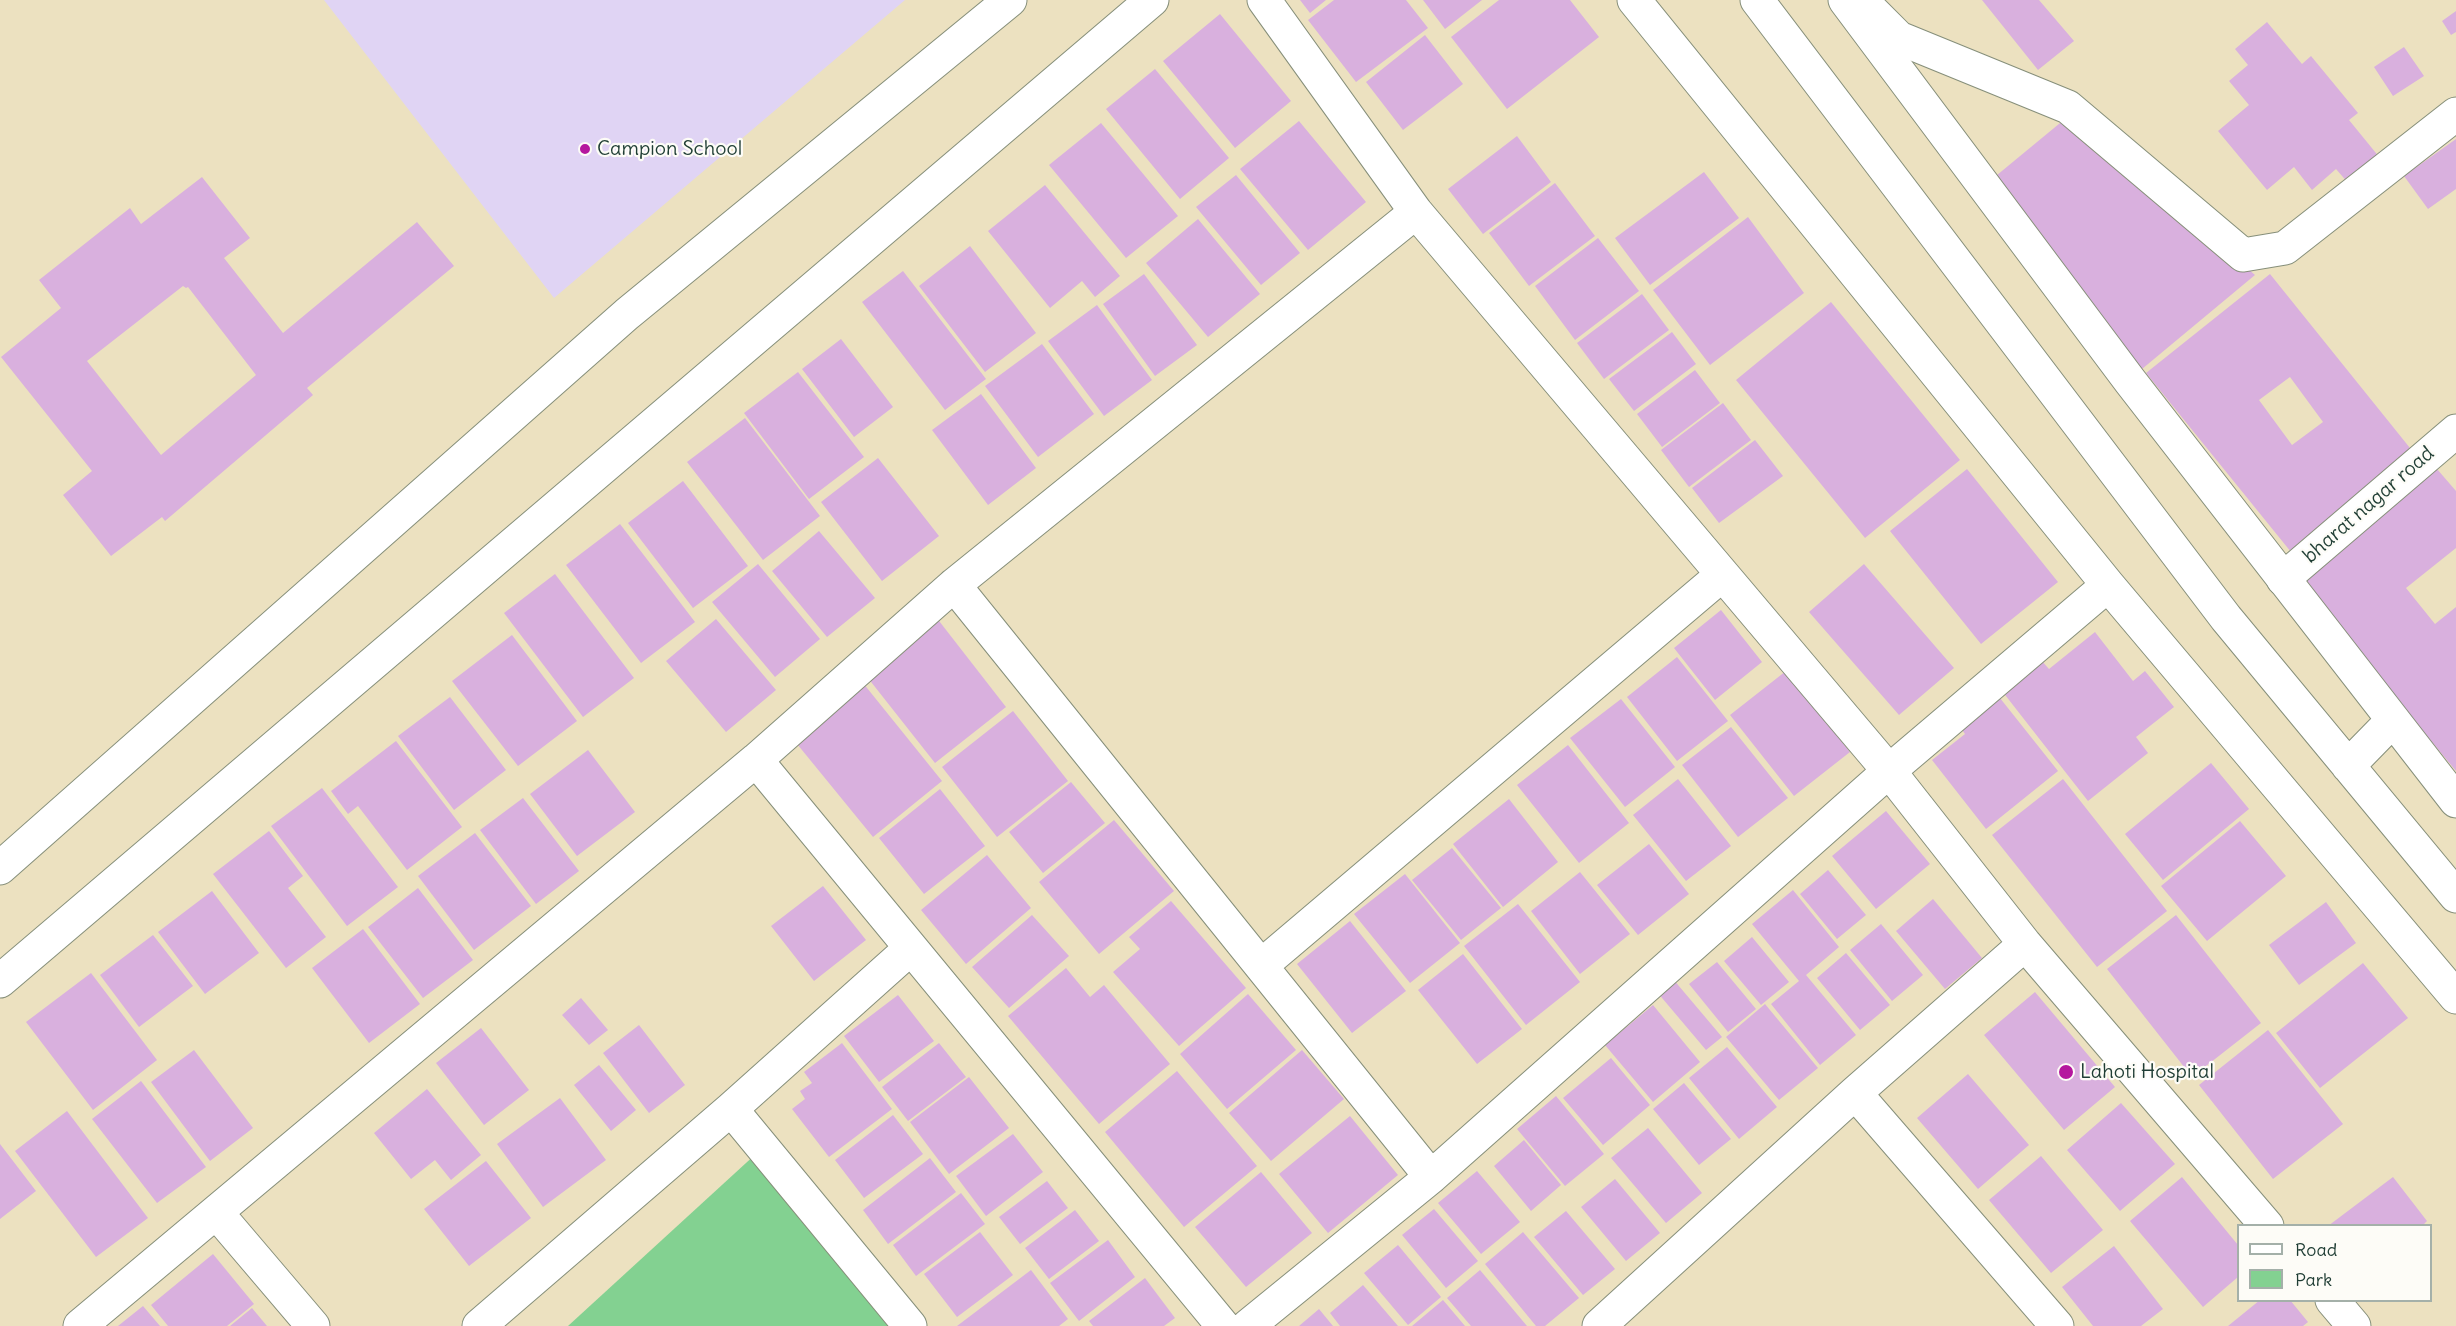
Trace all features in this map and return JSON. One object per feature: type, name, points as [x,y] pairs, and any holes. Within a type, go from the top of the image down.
[{"type":"street","points":[[0,868],[627,314],[1010,0]]},
{"type":"street","points":[[0,981],[1152,0]]},
{"type":"street","points":[[1264,0],[1416,212],[1889,771],[2025,944],[2266,1224]]},
{"type":"street","points":[[1634,0],[2108,585],[2456,997]]},
{"type":"street","points":[[1757,0],[2226,618],[2456,896]]},
{"type":"street","points":[[1845,0],[2130,381],[2456,801]]},
{"type":"street","points":[[1861,0],[1899,38],[2068,107],[2243,255],[2285,248],[2456,114]]},
{"type":"street","points":[[80,1326],[756,760],[954,585],[1416,212]]},
{"type":"street","name":"bharat nagar road","points":[[2283,579],[2456,431]]},
{"type":"street","points":[[1262,965],[1722,576]]},
{"type":"street","points":[[954,585],[1431,1177]]},
{"type":"street","points":[[1248,1326],[1431,1177],[1889,771],[2108,585]]},
{"type":"street","points":[[2348,766],[2393,720]]},
{"type":"street","points":[[756,760],[1223,1326]]},
{"type":"street","points":[[1599,1326],[1855,1094],[2025,944]]},
{"type":"street","points":[[479,1326],[730,1109],[911,948]]},
{"type":"street","points":[[1855,1094],[2057,1326]]},
{"type":"street","points":[[730,1109],[910,1326]]},
{"type":"street","points":[[216,1212],[313,1326]]},
{"type":"street","points":[[2334,1302],[2354,1326]]},
{"type":"shaded area","name":"Campion School","points":[[324,0],[905,0],[554,298]]},
{"type":"green space","points":[[758,1152],[895,1326],[568,1326]]},
{"type":"building","points":[[1300,0],[1326,0],[1310,13]]},
{"type":"building","points":[[1334,0],[1406,0],[1428,28],[1356,82],[1308,20]]},
{"type":"building","points":[[1423,0],[1482,0],[1445,29]]},
{"type":"building","points":[[1499,0],[1570,0],[1599,37],[1507,109],[1451,37]]},
{"type":"building","points":[[1982,0],[2039,0],[2074,41],[2038,70]]},
{"type":"building","points":[[2456,11],[2456,32],[2451,35],[2442,21]]},
{"type":"building","points":[[1220,14],[1291,101],[1235,148],[1163,61]]},
{"type":"building","points":[[2267,22],[2302,64],[2311,56],[2358,113],[2349,120],[2380,158],[2349,184],[2336,169],[2312,190],[2294,167],[2267,190],[2218,131],[2249,105],[2229,81],[2248,65],[2235,49]]},
{"type":"building","points":[[1425,35],[1463,84],[1403,130],[1366,82]]},
{"type":"building","points":[[2404,47],[2424,76],[2393,96],[2374,67]]},
{"type":"building","points":[[1155,69],[1229,158],[1180,199],[1106,109]]},
{"type":"building","points":[[2071,114],[2255,275],[2142,369],[1991,180]]},
{"type":"building","points":[[1299,121],[1366,202],[1308,250],[1240,169]]},
{"type":"building","points":[[1101,123],[1178,216],[1126,258],[1049,165]]},
{"type":"building","points":[[1517,136],[1551,182],[1483,234],[1448,189]]},
{"type":"building","points":[[2456,139],[2456,189],[2428,209],[2404,176]]},
{"type":"building","points":[[1704,172],[1739,218],[1650,285],[1615,238]]},
{"type":"building","points":[[1236,175],[1300,253],[1261,285],[1196,207]]},
{"type":"building","points":[[202,177],[250,238],[224,258],[283,333],[417,222],[454,266],[307,388],[313,395],[165,521],[162,517],[111,556],[63,495],[92,471],[1,357],[61,308],[39,280],[130,208],[141,224]],"holes":[[[183,286],[188,287],[256,375],[161,455],[87,361]]]},
{"type":"building","points":[[1555,183],[1595,236],[1529,286],[1489,233]]},
{"type":"building","points":[[1045,185],[1120,276],[1095,297],[1082,281],[1050,308],[988,231]]},
{"type":"building","points":[[1748,217],[1804,293],[1710,365],[1653,290]]},
{"type":"building","points":[[1198,219],[1260,294],[1208,337],[1146,263]]},
{"type":"building","points":[[1598,238],[1639,291],[1575,340],[1535,286]]},
{"type":"building","points":[[970,246],[1036,333],[985,372],[919,286]]},
{"type":"building","points":[[903,271],[986,379],[945,410],[862,302]]},
{"type":"building","points":[[1144,274],[1197,345],[1155,376],[1103,304]]},
{"type":"building","points":[[2270,274],[2414,453],[2291,552],[2146,373]],"holes":[[[2290,377],[2323,422],[2292,445],[2259,400]]]},
{"type":"building","points":[[1642,294],[1669,330],[1604,379],[1577,343]]},
{"type":"building","points":[[1831,302],[1960,460],[1865,538],[1736,380]]},
{"type":"building","points":[[1097,305],[1152,380],[1104,416],[1048,341]]},
{"type":"building","points":[[1672,332],[1696,364],[1634,411],[1609,379]]},
{"type":"building","points":[[841,339],[893,407],[854,437],[802,369]]},
{"type":"building","points":[[1042,344],[1094,414],[1038,457],[985,386]]},
{"type":"building","points":[[1695,370],[1720,403],[1662,447],[1637,414]]},
{"type":"building","points":[[798,372],[864,457],[809,499],[744,413]]},
{"type":"building","points":[[981,394],[1036,468],[988,505],[932,430]]},
{"type":"building","points":[[1723,403],[1751,440],[1689,487],[1661,450]]},
{"type":"building","points":[[745,418],[820,516],[763,560],[687,462]]},
{"type":"building","points":[[1755,440],[1783,476],[1719,523],[1692,488]]},
{"type":"building","points":[[878,458],[939,536],[882,581],[821,502]]},
{"type":"building","points":[[1967,469],[2058,582],[1981,644],[1890,531]]},
{"type":"building","points":[[2437,469],[2456,491],[2456,548],[2406,588],[2435,624],[2456,607],[2456,771],[2300,583]]},
{"type":"building","points":[[683,481],[748,566],[693,608],[628,523]]},
{"type":"building","points":[[620,524],[695,622],[641,663],[566,565]]},
{"type":"building","points":[[819,531],[875,598],[827,637],[772,571]]},
{"type":"building","points":[[758,564],[820,639],[775,677],[712,602]]},
{"type":"building","points":[[1864,564],[1954,668],[1899,715],[1809,612]]},
{"type":"building","points":[[555,574],[634,678],[583,717],[504,613]]},
{"type":"building","points":[[1721,610],[1762,662],[1715,700],[1674,648]]},
{"type":"building","points":[[936,617],[1006,707],[935,763],[864,673]]},
{"type":"building","points":[[716,619],[776,690],[726,732],[666,661]]},
{"type":"building","points":[[2095,632],[2133,681],[2145,671],[2174,707],[2136,737],[2148,753],[2088,801],[2002,691],[2041,660],[2049,669]]},
{"type":"building","points":[[512,635],[577,721],[518,766],[452,681]]},
{"type":"building","points":[[1677,657],[1728,721],[1677,761],[1627,697]]},
{"type":"building","points":[[1786,671],[1850,752],[1794,796],[1730,715]]},
{"type":"building","points":[[863,683],[942,781],[873,837],[793,739]]},
{"type":"building","points":[[1992,688],[2058,771],[1986,829],[1932,760],[1965,734],[1954,719]]},
{"type":"building","points":[[450,697],[506,770],[454,810],[398,736]]},
{"type":"building","points":[[1621,699],[1675,767],[1625,807],[1570,738]]},
{"type":"building","points":[[1013,711],[1068,781],[997,837],[942,767]]},
{"type":"building","points":[[1731,727],[1788,798],[1738,837],[1682,765]]},
{"type":"building","points":[[396,741],[462,827],[407,870],[358,806],[348,814],[331,791]]},
{"type":"building","points":[[1568,745],[1629,823],[1579,863],[1517,785]]},
{"type":"building","points":[[588,750],[635,812],[577,856],[530,794]]},
{"type":"building","points":[[2211,763],[2249,809],[2163,880],[2125,834]]},
{"type":"building","points":[[1678,779],[1731,846],[1686,881],[1633,815]]},
{"type":"building","points":[[2063,779],[2167,911],[2097,967],[1992,835]]},
{"type":"building","points":[[1071,782],[1105,823],[1043,873],[1009,832]]},
{"type":"building","points":[[322,788],[398,887],[347,926],[271,826]]},
{"type":"building","points":[[940,789],[985,846],[924,894],[879,838]]},
{"type":"building","points":[[523,798],[579,871],[536,904],[480,830]]},
{"type":"building","points":[[1509,799],[1558,862],[1503,907],[1453,844]]},
{"type":"building","points":[[1886,811],[1930,864],[1876,909],[1832,856]]},
{"type":"building","points":[[1114,820],[1174,891],[1099,954],[1039,882]]},
{"type":"building","points":[[2240,821],[2286,876],[2207,941],[2161,886]]},
{"type":"building","points":[[269,831],[303,876],[288,888],[326,937],[286,968],[213,874]]},
{"type":"building","points":[[475,833],[531,906],[474,950],[418,876]]},
{"type":"building","points":[[1649,844],[1689,894],[1638,935],[1597,885]]},
{"type":"building","points":[[1452,848],[1501,908],[1461,940],[1412,880]]},
{"type":"building","points":[[987,855],[1031,908],[966,964],[921,910]]},
{"type":"building","points":[[1828,870],[1866,915],[1837,939],[1800,894]]},
{"type":"building","points":[[1580,872],[1630,934],[1580,974],[1531,911]]},
{"type":"building","points":[[1405,874],[1460,943],[1410,983],[1354,914]]},
{"type":"building","points":[[823,886],[866,940],[814,981],[771,926]]},
{"type":"building","points":[[418,888],[473,960],[423,998],[368,927]]},
{"type":"building","points":[[1793,890],[1839,947],[1806,975],[1856,1035],[1820,1065],[1771,1004],[1799,981],[1752,924]]},
{"type":"building","points":[[212,891],[259,953],[205,994],[158,932]]},
{"type":"building","points":[[1933,899],[1982,958],[1945,989],[1896,931]]},
{"type":"building","points":[[1171,901],[1246,988],[1179,1046],[1113,972],[1140,949],[1129,937]]},
{"type":"building","points":[[2326,902],[2356,943],[2299,985],[2269,945]]},
{"type":"building","points":[[1518,904],[1580,982],[1526,1025],[1464,946]]},
{"type":"building","points":[[1032,915],[1069,956],[1009,1008],[972,967]]},
{"type":"building","points":[[2176,915],[2261,1023],[2192,1077],[2107,969]]},
{"type":"building","points":[[1350,921],[1406,991],[1352,1033],[1297,964]]},
{"type":"building","points":[[1881,924],[1923,975],[1892,1001],[1850,950]]},
{"type":"building","points":[[363,929],[420,1004],[369,1043],[312,968]]},
{"type":"building","points":[[153,935],[193,986],[139,1027],[100,975]]},
{"type":"building","points":[[1752,937],[1789,982],[1761,1005],[1724,961]]},
{"type":"building","points":[[1846,953],[1890,1005],[1860,1030],[1817,978]]},
{"type":"building","points":[[1463,954],[1522,1029],[1477,1064],[1418,990]]},
{"type":"building","points":[[1717,962],[1756,1009],[1728,1032],[1689,984]]},
{"type":"building","points":[[2363,963],[2408,1018],[2320,1088],[2276,1033]]},
{"type":"building","points":[[1066,968],[1090,997],[1104,985],[1170,1064],[1099,1124],[1008,1016]]},
{"type":"building","points":[[91,973],[157,1060],[93,1110],[26,1022]]},
{"type":"building","points":[[1673,979],[1722,1037],[1706,1050],[1657,992]]},
{"type":"building","points":[[2035,992],[2115,1087],[2064,1130],[1984,1035]]},
{"type":"building","points":[[1248,994],[1296,1050],[1227,1109],[1180,1054]]},
{"type":"building","points":[[898,995],[934,1041],[879,1082],[844,1036]]},
{"type":"building","points":[[581,998],[608,1030],[589,1045],[562,1015]]},
{"type":"building","points":[[1765,1004],[1818,1068],[1779,1100],[1726,1037]]},
{"type":"building","points":[[1653,1005],[1700,1062],[1653,1102],[1605,1045]]},
{"type":"building","points":[[639,1025],[685,1085],[649,1113],[603,1053]]},
{"type":"building","points":[[481,1028],[529,1090],[484,1125],[436,1063]]},
{"type":"building","points":[[2268,1030],[2343,1124],[2273,1179],[2199,1085]]},
{"type":"building","points":[[842,1043],[892,1109],[829,1157],[792,1109],[805,1099],[800,1091],[812,1083],[804,1072]]},
{"type":"building","points":[[939,1043],[966,1077],[908,1121],[882,1087]]},
{"type":"building","points":[[1727,1047],[1777,1107],[1739,1139],[1689,1078]]},
{"type":"building","points":[[194,1050],[253,1128],[210,1161],[151,1082]]},
{"type":"building","points":[[1302,1050],[1344,1099],[1271,1161],[1229,1113]]},
{"type":"building","points":[[1611,1058],[1650,1105],[1603,1145],[1563,1098]]},
{"type":"building","points":[[599,1065],[636,1110],[611,1131],[574,1085]]},
{"type":"building","points":[[1177,1071],[1257,1166],[1184,1227],[1105,1132]]},
{"type":"building","points":[[1968,1074],[2029,1145],[1978,1189],[1917,1118]]},
{"type":"building","points":[[969,1077],[1009,1128],[949,1174],[910,1122]]},
{"type":"building","points":[[141,1081],[206,1167],[157,1203],[92,1119]]},
{"type":"building","points":[[1684,1083],[1731,1139],[1699,1165],[1653,1109]]},
{"type":"building","points":[[427,1089],[481,1155],[451,1180],[435,1160],[411,1179],[374,1133]]},
{"type":"building","points":[[1556,1096],[1604,1154],[1565,1186],[1517,1129]]},
{"type":"building","points":[[560,1098],[606,1160],[543,1207],[497,1144]]},
{"type":"building","points":[[2121,1103],[2175,1164],[2120,1211],[2067,1150]]},
{"type":"building","points":[[67,1111],[148,1218],[96,1257],[15,1151]]},
{"type":"building","points":[[893,1115],[923,1154],[864,1198],[835,1160]]},
{"type":"building","points":[[1350,1116],[1398,1175],[1328,1233],[1279,1174]]},
{"type":"building","points":[[1648,1128],[1702,1193],[1666,1223],[1611,1158]]},
{"type":"building","points":[[1013,1134],[1043,1172],[986,1216],[956,1176]]},
{"type":"building","points":[[1524,1140],[1561,1185],[1531,1211],[1494,1166]]},
{"type":"building","points":[[0,1144],[36,1191],[0,1219]]},
{"type":"building","points":[[2041,1156],[2103,1230],[2051,1273],[1989,1200]]},
{"type":"building","points":[[930,1158],[956,1192],[888,1244],[863,1210]]},
{"type":"building","points":[[486,1161],[531,1218],[469,1266],[424,1209]]},
{"type":"building","points":[[1477,1171],[1520,1222],[1481,1254],[1438,1203]]},
{"type":"building","points":[[1261,1172],[1312,1233],[1246,1287],[1195,1227]]},
{"type":"building","points":[[2182,1177],[2237,1244],[2237,1278],[2203,1307],[2130,1221]]},
{"type":"building","points":[[2393,1177],[2427,1221],[2424,1224],[2331,1224]]},
{"type":"building","points":[[1615,1179],[1660,1233],[1626,1261],[1581,1207]]},
{"type":"building","points":[[1047,1181],[1068,1208],[1020,1244],[999,1217]]},
{"type":"building","points":[[961,1193],[985,1224],[916,1276],[893,1245]]},
{"type":"building","points":[[1434,1209],[1478,1261],[1446,1288],[1402,1235]]},
{"type":"building","points":[[1075,1210],[1099,1241],[1049,1279],[1025,1248]]},
{"type":"building","points":[[1566,1211],[1615,1269],[1583,1295],[1534,1237]]},
{"type":"building","points":[[980,1232],[1013,1275],[957,1317],[924,1274]]},
{"type":"building","points":[[1523,1232],[1579,1298],[1545,1326],[1536,1326],[1485,1264]]},
{"type":"building","points":[[1108,1240],[1135,1277],[1079,1321],[1050,1283]]},
{"type":"building","points":[[1398,1245],[1441,1297],[1408,1325],[1364,1273]]},
{"type":"building","points":[[2114,1246],[2163,1309],[2141,1326],[2093,1326],[2062,1287]]},
{"type":"building","points":[[213,1254],[254,1304],[227,1326],[168,1326],[151,1305]]},
{"type":"building","points":[[1031,1270],[1068,1319],[1059,1326],[957,1326]]},
{"type":"building","points":[[1480,1270],[1527,1326],[1471,1326],[1447,1298]]},
{"type":"building","points":[[1145,1278],[1175,1318],[1164,1326],[1093,1326],[1089,1321]]},
{"type":"building","points":[[1363,1285],[1398,1326],[1340,1326],[1330,1313]]},
{"type":"building","points":[[1443,1300],[1465,1326],[1412,1326]]},
{"type":"building","points":[[2258,1302],[2292,1302],[2308,1322],[2303,1326],[2228,1326]]},
{"type":"building","points":[[143,1306],[160,1326],[118,1326]]},
{"type":"building","points":[[252,1308],[267,1326],[230,1326]]},
{"type":"building","points":[[1319,1309],[1333,1326],[1299,1326]]},
{"type":"place","name":"Campion School","points":[[585,149]]},
{"type":"place","name":"Lahoti Hospital","points":[[2066,1072]]}]
